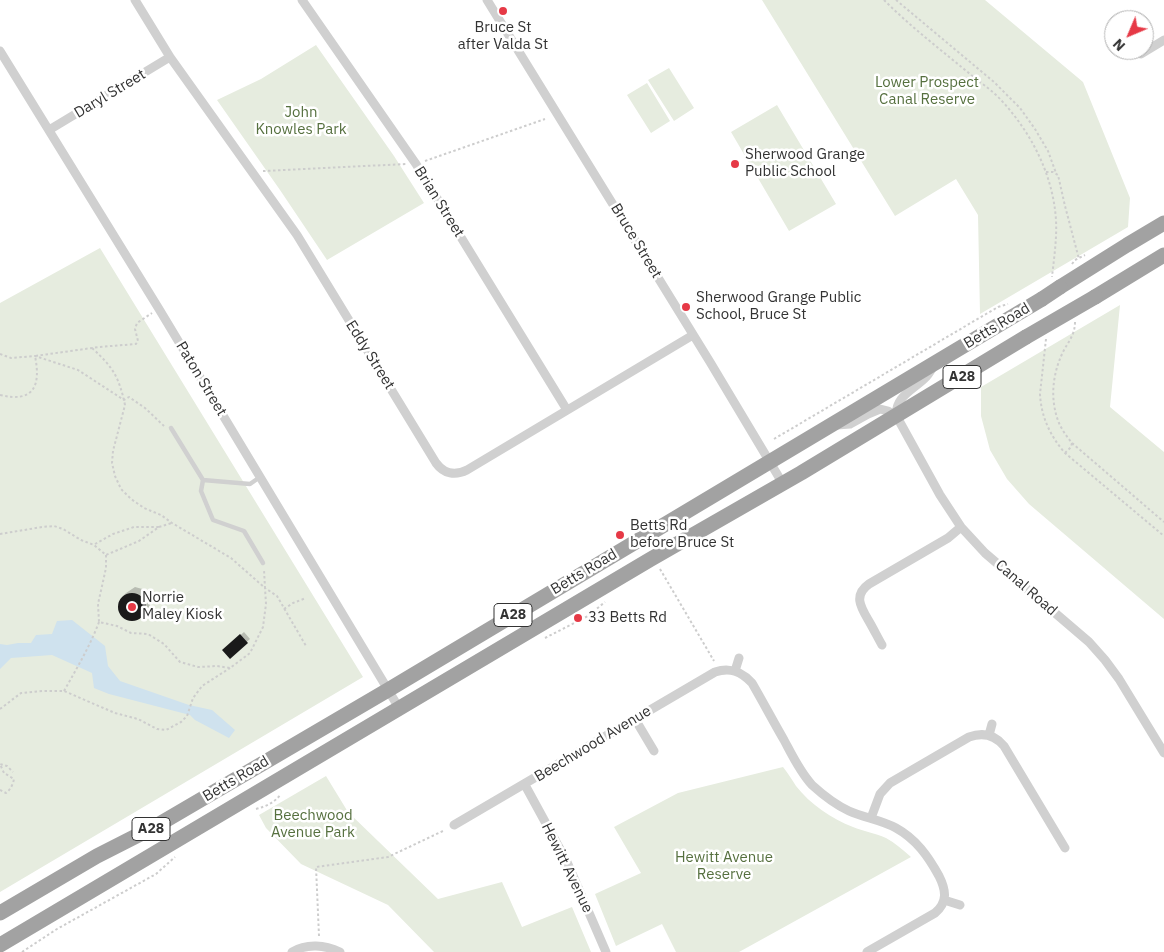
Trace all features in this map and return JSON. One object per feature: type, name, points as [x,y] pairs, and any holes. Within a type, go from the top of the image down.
[{"type":"highway","name":"Betts Road","points":[[0,913],[97,856],[156,826],[388,690],[1042,299],[1127,244],[1164,223]]},
{"type":"highway","name":"Betts Road","points":[[0,945],[643,564],[783,484],[1164,255]]},
{"type":"highway","points":[[5,952],[23,932]]},
{"type":"street","name":"Eddy Street","points":[[135,0],[170,57],[297,235],[442,470],[451,473],[462,473],[693,335]]},
{"type":"street","name":"Brian Street","points":[[302,0],[416,164],[567,410]]},
{"type":"street","name":"Bruce Street","points":[[487,0],[783,484]]},
{"type":"street","name":"Paton Street","points":[[0,51],[159,309],[400,708]]},
{"type":"street","name":"Daryl Street","points":[[49,130],[170,57]]},
{"type":"street","points":[[897,416],[896,410],[902,397],[927,376],[935,363]]},
{"type":"street","points":[[832,425],[850,424],[880,410],[888,411],[897,416]]},
{"type":"street","name":"Canal Road","points":[[897,416],[940,496],[961,527],[986,553],[1089,642],[1100,654],[1119,679],[1164,753]]},
{"type":"street","points":[[882,645],[861,609],[860,601],[856,594],[866,586],[948,538],[961,527]]},
{"type":"street","points":[[739,658],[735,671],[752,683],[798,765],[812,784],[827,798],[842,808],[898,829],[914,841],[926,855],[943,884],[944,900],[939,910],[932,916],[867,952]]},
{"type":"street","name":"Beechwood Avenue","points":[[454,825],[715,672],[735,671]]},
{"type":"street","points":[[635,719],[654,752]]},
{"type":"street","points":[[989,735],[992,724]]},
{"type":"street","points":[[871,818],[880,794],[886,786],[969,737],[980,734],[989,735],[997,739],[1004,746],[1065,848]]},
{"type":"street","name":"Hewitt Avenue","points":[[524,784],[572,872],[606,952]]},
{"type":"street","points":[[944,900],[960,905]]},
{"type":"street","points":[[292,952],[297,949],[313,946],[327,946],[340,952]]},
{"type":"lane","points":[[171,428],[203,480],[200,491],[213,520],[244,531],[263,563]]},
{"type":"lane","points":[[203,480],[250,484],[260,477]]},
{"type":"path","points":[[884,0],[1001,100],[1026,130],[1046,172],[1052,196],[1056,222],[1056,242],[1053,261]]},
{"type":"path","points":[[896,0],[994,82],[1020,108],[1035,129],[1048,151],[1058,175],[1079,259]]},
{"type":"path","points":[[254,176],[263,171],[416,164],[545,119]]},
{"type":"path","points":[[1046,172],[1056,173]]},
{"type":"path","points":[[774,439],[998,307],[1013,301]]},
{"type":"path","points":[[0,354],[12,358],[136,344],[138,341],[137,323],[159,309]]},
{"type":"path","points":[[1074,321],[1073,336],[1056,368],[1053,386],[1055,408],[1060,424],[1072,443],[1164,522]]},
{"type":"path","points":[[92,348],[106,361],[119,380],[124,400],[125,406],[113,451],[112,463],[121,489],[144,508],[161,514],[172,523],[231,558],[277,596],[306,646]]},
{"type":"path","points":[[0,395],[18,398],[32,390],[35,386],[37,375],[35,356]]},
{"type":"path","points":[[35,356],[78,370],[124,400]]},
{"type":"path","points":[[1045,357],[1040,394],[1047,426],[1056,441],[1065,453],[1164,536]]},
{"type":"path","points":[[124,400],[129,397],[145,408],[162,426],[171,428]]},
{"type":"path","points":[[1065,453],[1072,443]]},
{"type":"path","points":[[94,545],[113,534],[134,527],[159,527],[172,523]]},
{"type":"path","points":[[0,534],[54,526],[94,545],[106,555]]},
{"type":"path","points":[[106,555],[139,541],[159,527]]},
{"type":"path","points":[[64,691],[78,667],[99,622],[98,604],[106,568],[106,555]]},
{"type":"path","points":[[0,709],[21,693],[64,691],[116,713],[138,719],[157,729],[166,730],[181,722],[187,716],[193,698],[202,686],[250,653],[263,627],[266,604],[263,563]]},
{"type":"path","points":[[660,569],[720,671]]},
{"type":"path","points":[[284,608],[306,598]]},
{"type":"path","points":[[99,622],[117,626],[132,633],[148,634],[164,644],[180,662],[198,667],[217,666],[230,668]]},
{"type":"path","points":[[0,790],[6,793],[13,785],[14,779],[4,773],[0,764],[7,766],[13,772]]},
{"type":"path","points":[[320,946],[316,867],[388,858],[440,834],[454,825]]},
{"type":"green space","name":"Lower Prospect Canal Reserve","points":[[762,0],[985,0],[1083,82],[1130,198],[1128,227],[980,314],[978,215],[956,179],[895,216]]},
{"type":"green space","name":"John Knowles Park","points":[[316,45],[394,156],[424,203],[327,260],[217,100],[261,79]]},
{"type":"green space","points":[[669,68],[694,108],[674,121],[648,80]]},
{"type":"green space","points":[[647,83],[670,121],[651,133],[627,95]]},
{"type":"green space","points":[[777,105],[836,204],[789,231],[731,132]]},
{"type":"green space","points":[[100,248],[363,677],[0,892],[0,303]]},
{"type":"green space","points":[[1120,305],[1110,407],[1164,452],[1164,619],[1029,504],[1007,479],[990,450],[981,416],[981,387]]},
{"type":"green space","name":"Hewitt Avenue Reserve","points":[[783,767],[802,793],[829,815],[845,824],[886,838],[911,857],[739,952],[676,952],[662,924],[616,946],[595,894],[641,873],[614,827],[678,793]]},
{"type":"green space","name":"Beechwood Avenue Park","points":[[326,776],[348,812],[438,899],[502,882],[522,927],[572,907],[591,952],[434,952],[388,905],[301,864],[266,828],[259,815]]},
{"type":"water","points":[[72,620],[105,646],[108,666],[120,681],[189,705],[212,710],[235,730],[229,738],[195,720],[190,715],[109,694],[94,688],[92,673],[52,655],[11,658],[0,669],[0,644],[31,643],[36,635],[52,634],[57,621]]},
{"type":"building","name":"Norrie Maley Kiosk","points":[[132,593],[142,597],[146,607],[142,617],[132,621],[122,617],[118,607],[122,597]]},
{"type":"building","points":[[240,634],[248,643],[230,659],[222,650]]},
{"type":"place","name":"Bruce St after Valda St","points":[[503,11]]},
{"type":"place","name":"Sherwood Grange Public School","points":[[735,164]]},
{"type":"place","name":"Sherwood Grange Public School, Bruce St","points":[[686,307]]},
{"type":"place","name":"Betts Rd before Bruce St","points":[[620,535]]},
{"type":"place","name":"Norrie Maley Kiosk","points":[[132,607]]},
{"type":"place","name":"33 Betts Rd","points":[[578,618]]}]
